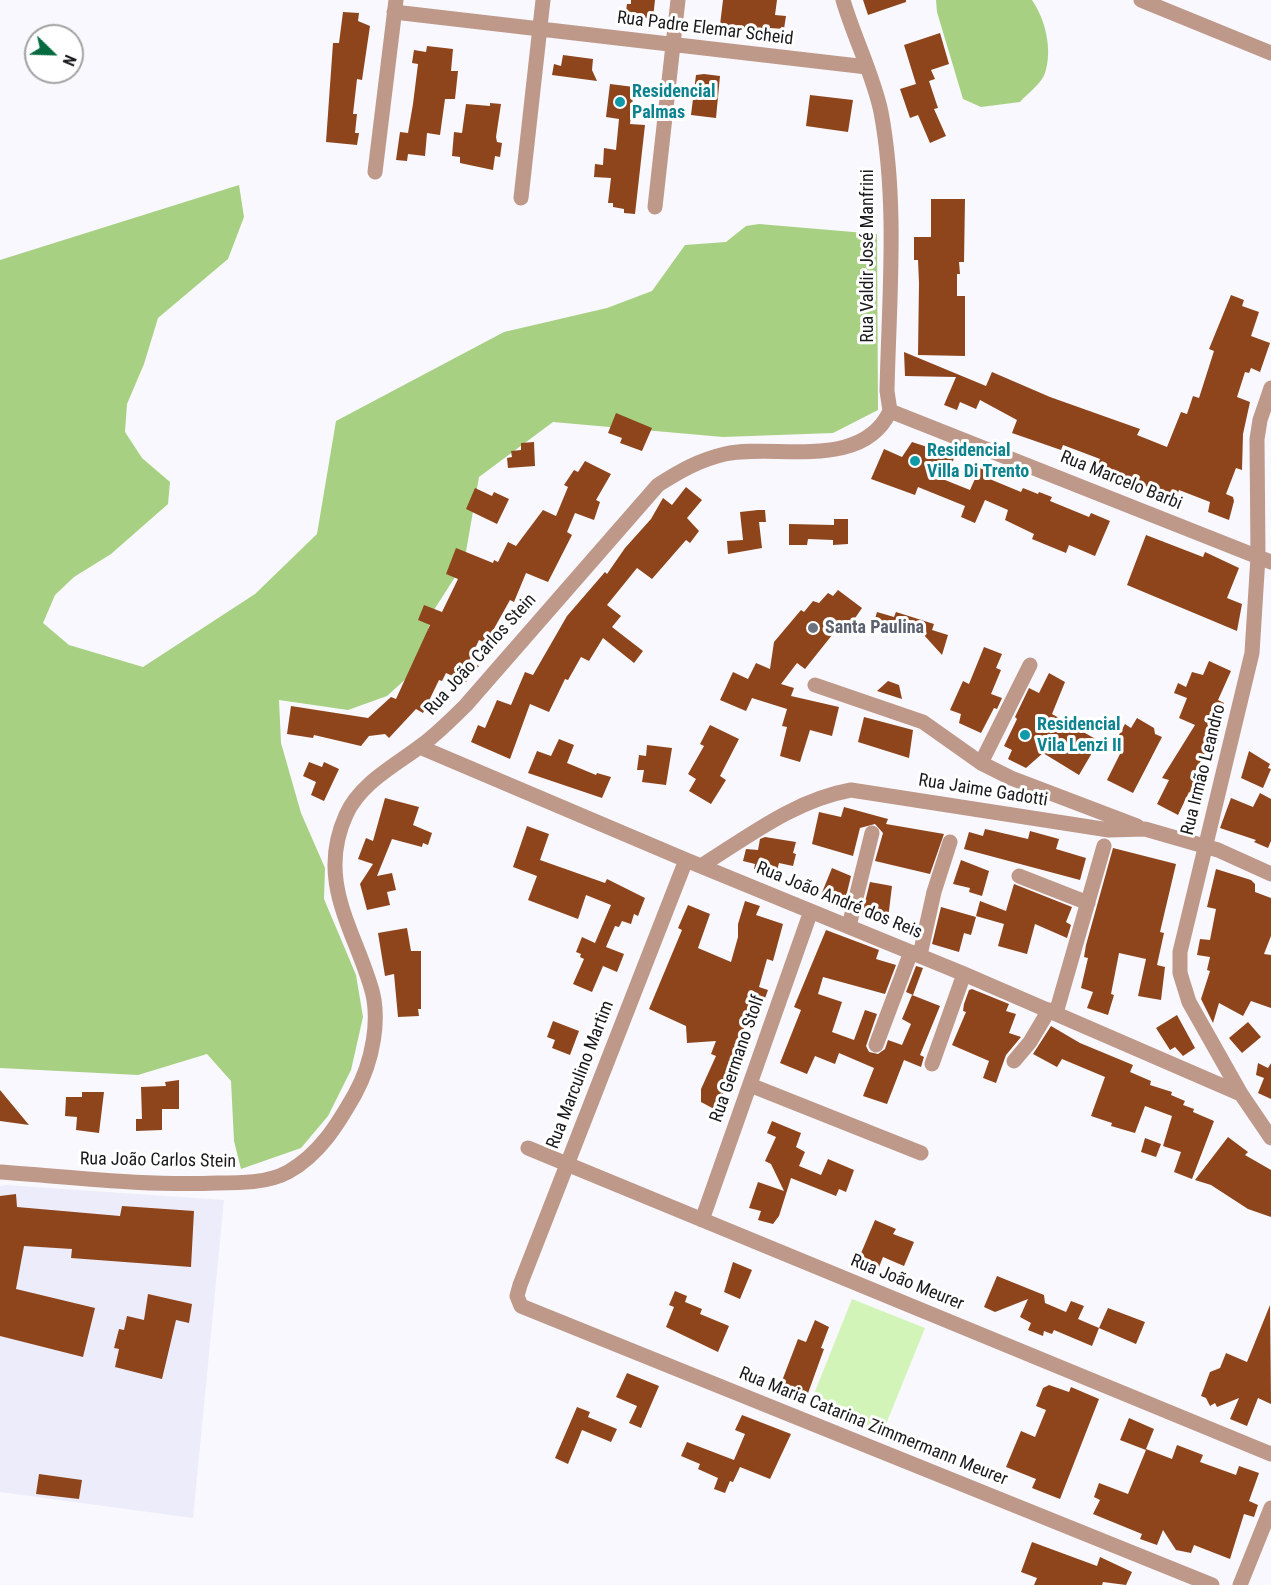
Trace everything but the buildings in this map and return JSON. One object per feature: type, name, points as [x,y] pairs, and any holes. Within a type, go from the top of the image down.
[{"type":"street","points":[[521,198],[543,0]]},
{"type":"street","points":[[655,207],[678,0]]},
{"type":"street","name":"Rua Valdir José Manfrini","points":[[843,0],[880,110],[890,194],[887,391],[890,411]]},
{"type":"street","points":[[1141,0],[1271,53]]},
{"type":"street","points":[[375,172],[395,6]]},
{"type":"street","name":"Rua Padre Elemar Scheid","points":[[395,6],[539,29],[867,67]]},
{"type":"street","name":"Rua Irmão Leandro","points":[[1271,388],[1260,420],[1257,439],[1264,559],[1252,653],[1180,952],[1180,973],[1189,1002],[1241,1094],[1271,1138]]},
{"type":"street","name":"Rua Marcelo Barbi","points":[[890,411],[1264,559]]},
{"type":"street","name":"Rua João Carlos Stein","points":[[0,1172],[102,1181],[249,1182],[286,1173],[312,1156],[338,1124],[358,1087],[372,1049],[375,1013],[371,985],[340,908],[335,876],[338,843],[346,814],[363,790],[420,747],[466,705],[658,485],[689,465],[727,453],[803,453],[840,448],[879,428],[890,411]]},
{"type":"street","points":[[981,763],[1030,665]]},
{"type":"street","points":[[815,685],[923,722],[981,763],[1011,778],[1145,829]]},
{"type":"street","name":"Rua João André dos Reis","points":[[420,747],[964,974],[1241,1094]]},
{"type":"street","name":"Rua Jaime Gadotti","points":[[694,863],[792,809],[824,795],[851,790],[1108,830],[1145,829],[1204,846],[1271,874]]},
{"type":"street","points":[[849,926],[872,833]]},
{"type":"street","points":[[876,1045],[915,954],[950,842]]},
{"type":"street","points":[[1014,1061],[1053,1012],[1104,846]]},
{"type":"street","name":"Rua Marculino Martim","points":[[521,1306],[517,1296],[520,1285],[567,1164],[694,863]]},
{"type":"street","points":[[1019,876],[1088,903]]},
{"type":"street","name":"Rua Germano Stolf","points":[[702,1220],[811,911]]},
{"type":"street","points":[[932,1064],[964,974]]},
{"type":"street","points":[[750,1085],[921,1153]]},
{"type":"street","name":"Rua João Meurer","points":[[528,1148],[1271,1454]]},
{"type":"street","name":"Rua Maria Catarina Zimmermann Meurer","points":[[521,1306],[1212,1585]]},
{"type":"street","points":[[1240,1585],[1271,1508]]},
{"type":"shaded area","points":[[0,1186],[224,1200],[193,1518],[0,1492]]},
{"type":"green space","points":[[936,0],[1032,0],[1041,16],[1048,44],[1047,64],[1041,81],[1020,102],[981,107],[963,99],[937,12]]},
{"type":"green space","points":[[239,185],[244,217],[228,259],[158,318],[144,364],[127,404],[125,432],[142,458],[170,482],[168,504],[111,554],[74,577],[55,595],[43,623],[69,645],[143,667],[255,594],[317,534],[336,421],[504,332],[607,308],[652,291],[685,245],[726,242],[746,226],[759,224],[877,234],[878,410],[833,433],[723,437],[553,422],[479,477],[464,563],[432,613],[419,667],[387,696],[348,710],[279,700],[281,743],[301,813],[325,868],[324,899],[356,975],[363,1017],[351,1070],[328,1116],[301,1148],[241,1169],[234,1141],[231,1081],[207,1054],[138,1075],[0,1068],[0,260]]},
{"type":"green space","points":[[852,1299],[925,1328],[882,1434],[810,1404]]},
{"type":"place","name":"Residencial Palmas","points":[[620,102]]},
{"type":"place","name":"Residencial Villa Di Trento","points":[[915,461]]},
{"type":"place","name":"Santa Paulina","points":[[813,628]]},
{"type":"place","name":"Residencial Vila Lenzi II","points":[[1025,735]]}]
